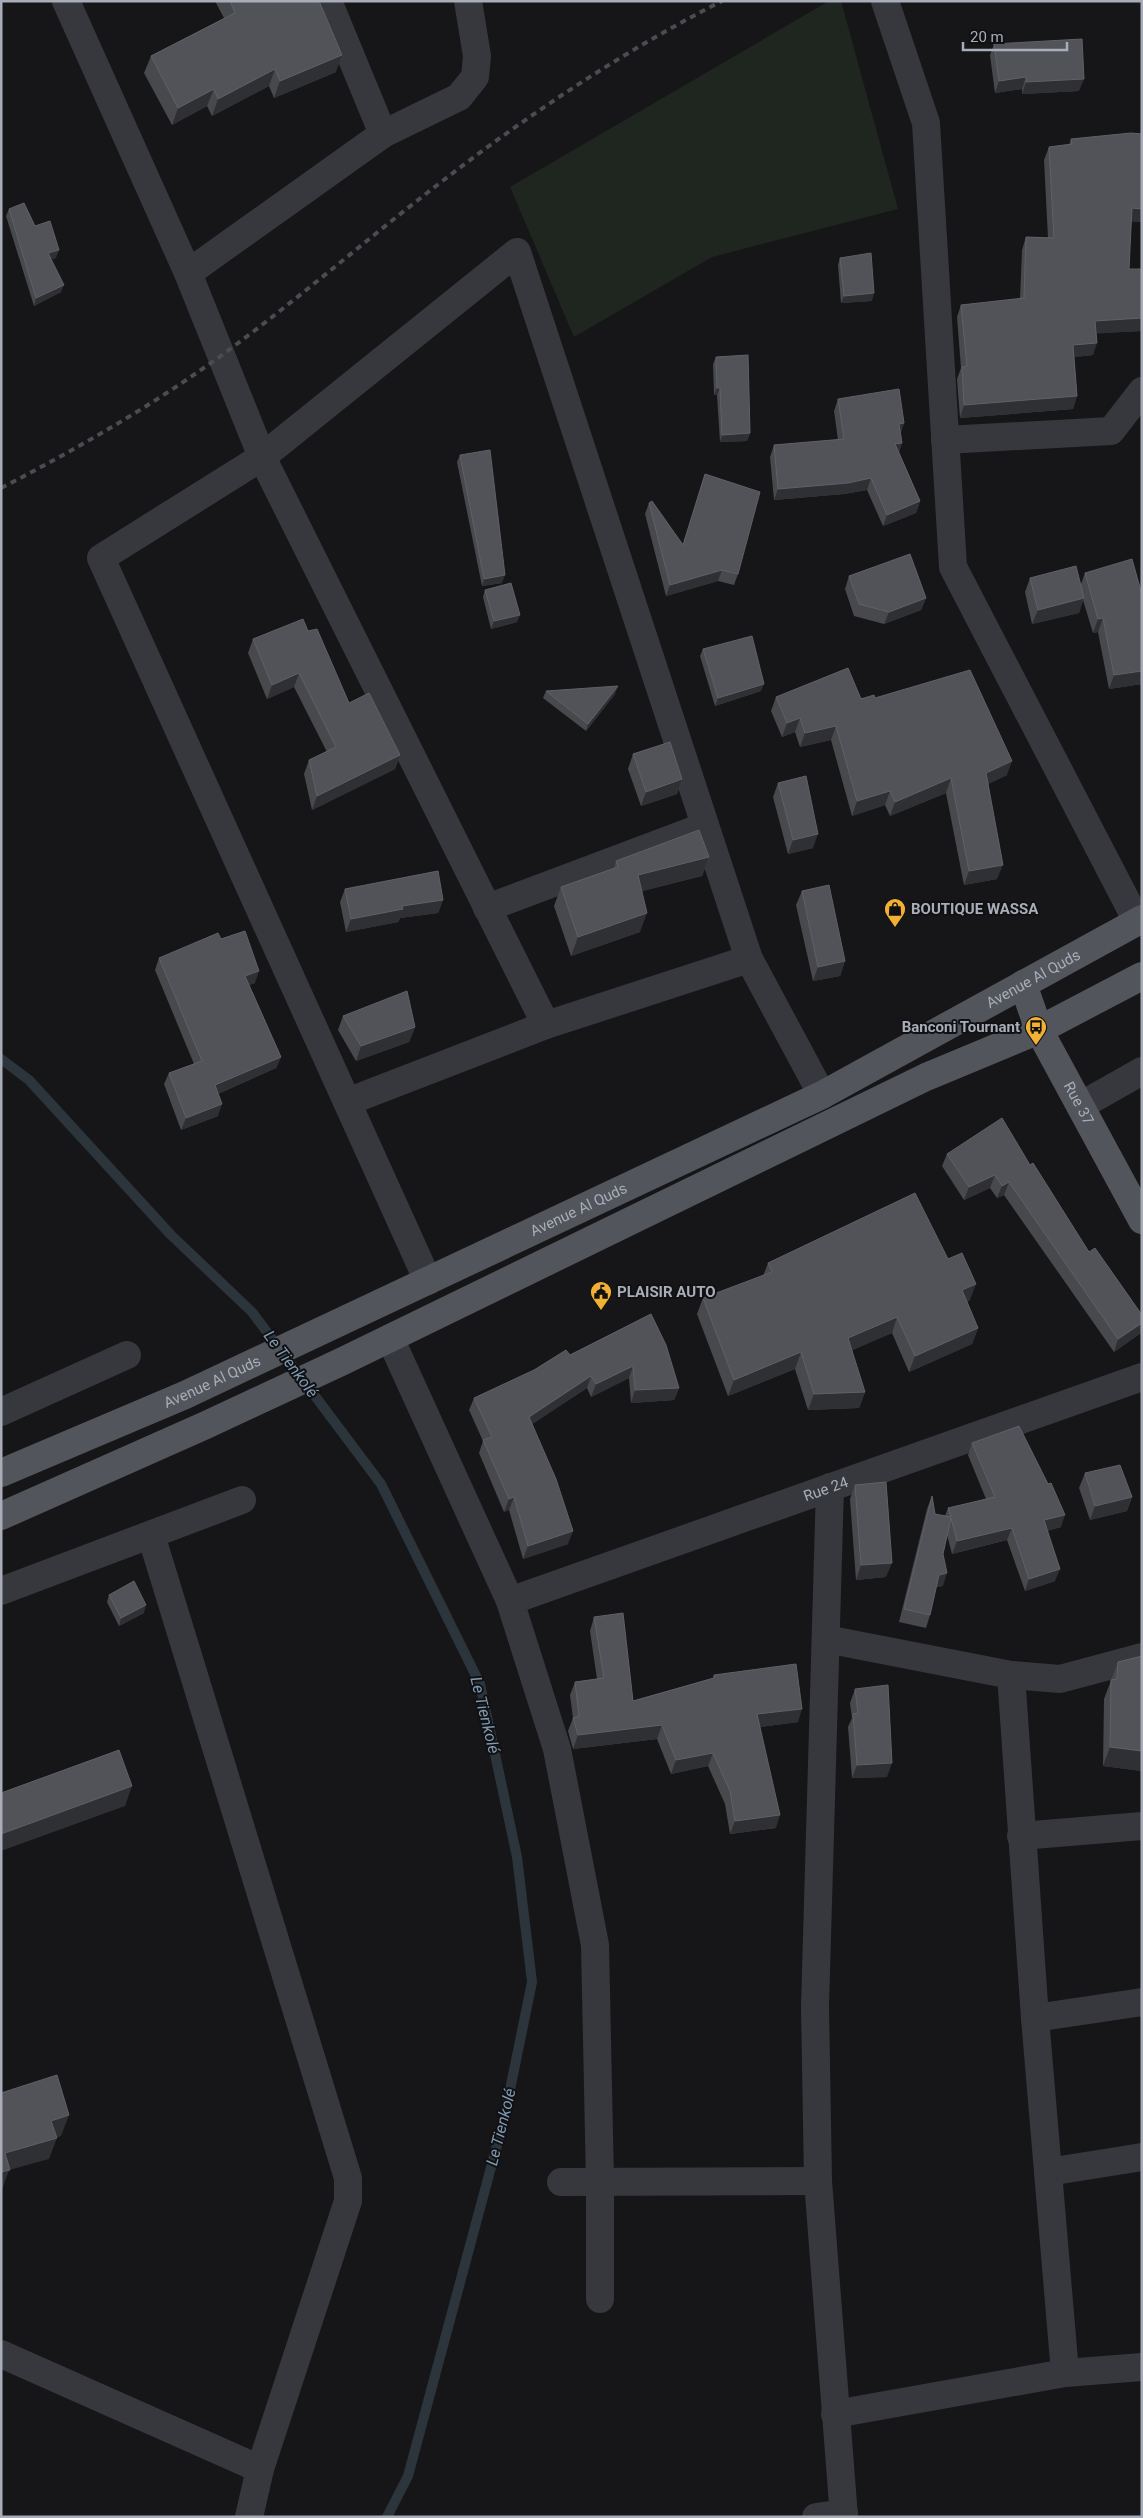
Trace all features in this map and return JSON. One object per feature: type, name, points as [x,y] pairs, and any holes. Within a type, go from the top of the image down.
[{"type":"main road","name":"Avenue Al Quds","points":[[1,1473],[185,1395],[822,1095],[1140,920]]},
{"type":"main road","points":[[1,1516],[206,1425],[343,1361],[926,1077],[1039,1030],[1142,976]]},
{"type":"main road","name":"Rue 37","points":[[1023,984],[1039,1030],[1142,1220]]},
{"type":"street","points":[[66,1],[188,273],[262,457],[546,1025]]},
{"type":"street","points":[[328,1],[383,134]]},
{"type":"street","points":[[188,273],[383,134],[459,97],[475,77],[477,56],[468,1]]},
{"type":"street","points":[[885,1],[926,123],[953,566],[1140,920]]},
{"type":"street","points":[[428,1281],[101,558],[262,457],[516,252],[749,959],[822,1095]]},
{"type":"street","points":[[945,440],[1111,431],[1142,391]]},
{"type":"street","points":[[487,908],[705,826]]},
{"type":"street","points":[[347,1102],[546,1025],[749,959]]},
{"type":"street","points":[[1080,1106],[1142,1071]]},
{"type":"street","points":[[390,1338],[510,1601],[557,1749],[595,1945],[600,2182],[600,2298]]},
{"type":"street","points":[[1,1412],[127,1356]]},
{"type":"street","name":"Rue 24","points":[[510,1601],[1142,1377]]},
{"type":"street","points":[[816,2517],[844,2515],[818,2181],[815,2006],[830,1487]]},
{"type":"street","points":[[1,1591],[242,1500]]},
{"type":"street","points":[[151,1534],[348,2178],[348,2201],[260,2469],[249,2517]]},
{"type":"street","points":[[826,1639],[1010,1675],[1060,1679],[1142,1657]]},
{"type":"street","points":[[1010,1675],[1035,2018],[1065,2373]]},
{"type":"street","points":[[1021,1836],[1142,1826]]},
{"type":"street","points":[[1035,2018],[1142,2002]]},
{"type":"street","points":[[1048,2172],[1142,2157]]},
{"type":"street","points":[[561,2182],[818,2181]]},
{"type":"street","points":[[1,2354],[260,2469]]},
{"type":"street","points":[[835,2414],[1065,2373],[1142,2367]]},
{"type":"shaded area","points":[[829,1],[841,1],[898,209],[712,257],[574,337],[510,187]]},
{"type":"building","points":[[230,1],[319,1],[342,55],[280,81],[275,69],[218,99],[214,89],[178,108],[151,56],[235,13]]},
{"type":"building","points":[[1082,39],[1084,79],[1026,82],[1026,77],[999,81],[994,44]]},
{"type":"building","points":[[1131,133],[1142,134],[1142,209],[1132,208],[1129,269],[1142,269],[1142,318],[1095,321],[1097,343],[1073,345],[1077,396],[964,405],[962,367],[967,366],[961,305],[1024,298],[1026,237],[1054,238],[1049,147],[1072,144],[1071,139]]},
{"type":"building","points":[[24,203],[35,226],[50,221],[59,250],[48,253],[64,285],[36,298],[9,209]]},
{"type":"building","points":[[871,253],[874,293],[844,296],[840,258]]},
{"type":"building","points":[[748,355],[750,433],[722,435],[720,388],[717,388],[716,357]]},
{"type":"building","points":[[899,389],[904,423],[899,424],[902,443],[895,444],[920,501],[887,515],[871,478],[848,483],[778,489],[774,445],[844,439],[838,399]]},
{"type":"building","points":[[490,450],[505,575],[484,579],[460,455]]},
{"type":"building","points":[[705,474],[760,492],[738,574],[722,570],[670,585],[649,503],[652,501],[683,545]]},
{"type":"building","points":[[910,554],[926,598],[889,612],[859,604],[849,576]]},
{"type":"building","points":[[1132,559],[1142,595],[1142,671],[1114,675],[1103,618],[1098,619],[1085,573]]},
{"type":"building","points":[[1076,566],[1084,598],[1038,610],[1030,578]]},
{"type":"building","points":[[511,583],[520,615],[494,621],[485,590]]},
{"type":"building","points":[[303,619],[308,631],[317,629],[349,703],[369,693],[400,755],[317,796],[309,760],[336,747],[299,673],[272,685],[253,639]]},
{"type":"building","points":[[752,636],[764,684],[718,698],[703,649]]},
{"type":"building","points":[[848,668],[861,699],[874,695],[875,698],[970,670],[1012,761],[986,773],[1003,865],[969,871],[951,778],[895,802],[890,791],[857,801],[836,726],[805,733],[800,718],[787,723],[776,697]]},
{"type":"building","points":[[618,686],[588,724],[546,691]]},
{"type":"building","points":[[670,742],[682,779],[646,792],[633,754]]},
{"type":"building","points":[[806,776],[818,834],[793,840],[778,783]]},
{"type":"building","points":[[699,830],[709,857],[638,875],[647,913],[578,937],[561,887],[618,867],[616,861]]},
{"type":"building","points":[[438,871],[443,900],[402,906],[403,909],[351,919],[345,889]]},
{"type":"building","points":[[829,885],[845,961],[818,967],[802,891]]},
{"type":"building","points":[[245,931],[259,971],[245,976],[281,1057],[215,1085],[222,1104],[186,1118],[169,1073],[202,1061],[159,958],[218,933],[221,939]]},
{"type":"building","points":[[407,991],[415,1027],[361,1046],[343,1016]]},
{"type":"building","points":[[1002,1118],[1030,1165],[1033,1163],[1089,1252],[1095,1248],[1142,1315],[1142,1323],[1118,1339],[1009,1182],[1002,1186],[995,1175],[969,1187],[947,1154]]},
{"type":"building","points":[[915,1193],[948,1259],[962,1253],[976,1284],[962,1290],[978,1328],[915,1356],[897,1317],[848,1338],[865,1392],[814,1394],[801,1352],[734,1380],[703,1298],[772,1272],[768,1263]]},
{"type":"building","points":[[651,1314],[666,1345],[679,1388],[635,1390],[633,1366],[596,1384],[591,1376],[529,1417],[556,1479],[573,1531],[528,1546],[514,1497],[509,1499],[483,1440],[492,1437],[474,1398],[534,1370],[566,1350],[570,1355]]},
{"type":"building","points":[[1019,1426],[1048,1484],[1051,1483],[1065,1515],[1044,1520],[1060,1569],[1029,1579],[1012,1528],[957,1541],[951,1518],[943,1554],[947,1573],[939,1575],[930,1615],[904,1609],[932,1496],[935,1514],[951,1517],[948,1508],[995,1497],[972,1443]]},
{"type":"building","points":[[1120,1465],[1132,1497],[1095,1506],[1085,1473]]},
{"type":"building","points":[[886,1482],[892,1563],[861,1565],[855,1485]]},
{"type":"building","points":[[134,1581],[146,1605],[121,1618],[109,1595]]},
{"type":"building","points":[[623,1613],[633,1701],[714,1678],[714,1675],[796,1664],[802,1709],[757,1714],[780,1815],[735,1821],[730,1791],[713,1753],[676,1760],[662,1725],[578,1735],[573,1718],[579,1716],[575,1682],[604,1678],[594,1617]]},
{"type":"building","points":[[1142,1656],[1142,1751],[1110,1747],[1111,1680],[1117,1679],[1118,1662]]},
{"type":"building","points":[[888,1685],[892,1763],[857,1765],[853,1714],[858,1713],[855,1689]]},
{"type":"building","points":[[119,1750],[132,1786],[1,1834],[1,1793]]},
{"type":"building","points":[[57,2075],[69,2115],[51,2121],[57,2138],[5,2153],[10,2170],[1,2172],[1,2093]]},
{"type":"waterway","name":"Le Tienkolé","points":[[1,1059],[29,1080],[171,1235],[252,1312],[381,1484],[480,1684],[517,1857],[532,1982],[504,2119],[408,2476],[387,2517]]},
{"type":"railway","points":[[1,488],[114,426],[196,373],[272,317],[490,145],[603,68],[722,1]]},
{"type":"place","name":"BOUTIQUE WASSA","points":[[895,928]]},
{"type":"place","name":"Banconi Tournant","points":[[1036,1046]]},
{"type":"place","name":"PLAISIR AUTO","points":[[601,1311]]}]
